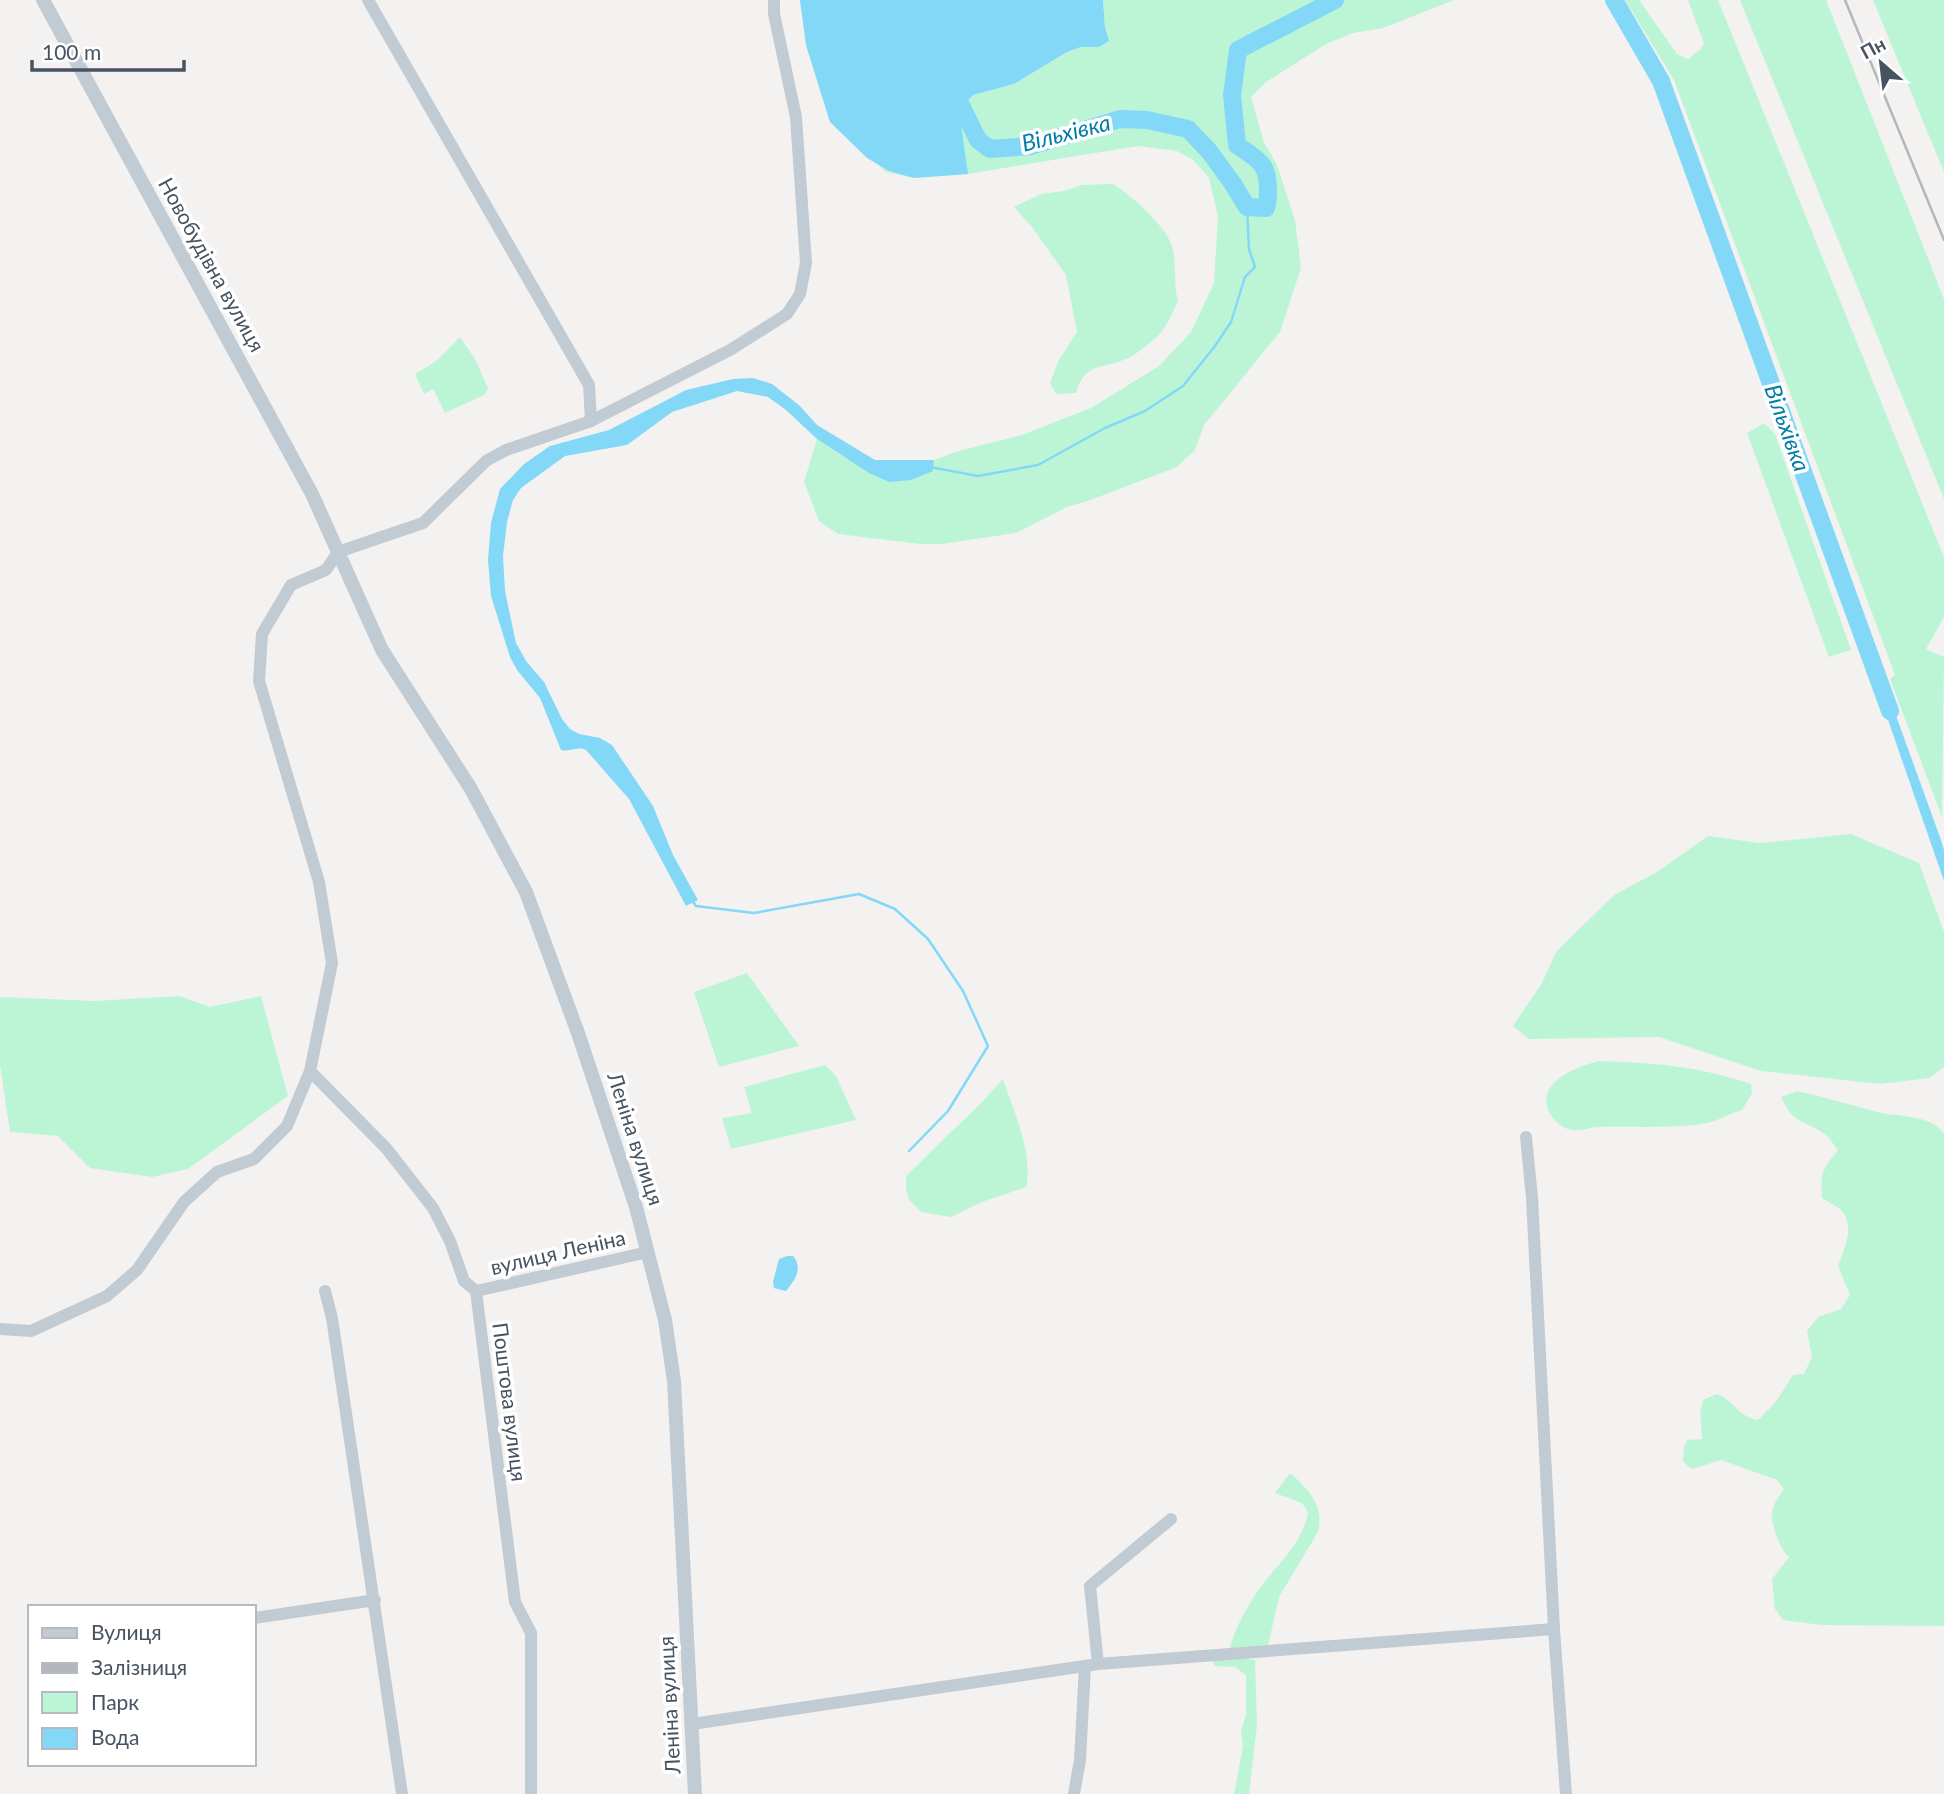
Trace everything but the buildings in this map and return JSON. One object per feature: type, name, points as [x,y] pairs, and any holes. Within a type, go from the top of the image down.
[{"type":"street","name":"Новобудівна вулиця","points":[[43,0],[312,494],[338,552]]},
{"type":"street","points":[[368,0],[589,385],[591,421]]},
{"type":"street","points":[[0,1329],[31,1331],[107,1296],[137,1270],[184,1202],[217,1172],[254,1159],[287,1126],[310,1071],[332,963],[319,882],[259,681],[262,634],[291,585],[326,570],[338,552],[423,523],[486,461],[506,450],[591,421],[730,350],[787,314],[800,294],[806,263],[796,117],[774,0]]},
{"type":"street","name":"Леніна вулиця","points":[[338,552],[382,650],[471,789],[526,892],[579,1033],[636,1207],[665,1320],[674,1381],[695,1794]]},
{"type":"street","name":"Поштова вулиця","points":[[310,1071],[386,1148],[433,1209],[450,1241],[464,1281],[476,1291],[514,1602],[531,1633],[531,1794]]},
{"type":"street","points":[[1526,1137],[1532,1198],[1554,1629],[1566,1794]]},
{"type":"street","name":"вулиця Леніна","points":[[476,1291],[648,1252]]},
{"type":"street","points":[[325,1292],[375,1600],[402,1794]]},
{"type":"street","points":[[1074,1794],[1092,1665],[1090,1586],[1171,1519]]},
{"type":"street","points":[[256,1618],[375,1600]]},
{"type":"street","points":[[692,1724],[1092,1665],[1554,1629]]},
{"type":"green space","points":[[800,0],[958,110],[973,95],[1014,84],[1067,52],[1081,47],[1099,47],[1108,41],[1103,0],[1454,0],[1383,28],[1353,33],[1326,44],[1266,82],[1251,97],[1264,142],[1277,165],[1295,220],[1301,268],[1280,332],[1204,425],[1195,450],[1177,467],[1067,507],[1016,533],[942,544],[920,544],[838,534],[819,521],[804,482],[817,439],[847,459],[933,471],[934,460],[1022,435],[1091,408],[1159,366],[1191,332],[1214,283],[1218,217],[1209,178],[1193,160],[1177,151],[1138,146],[968,174],[914,178],[886,172],[830,122],[806,45]]},
{"type":"green space","points":[[1625,0],[1639,0],[1677,54],[1688,59],[1700,50],[1704,43],[1688,0],[1718,0],[1944,557],[1944,617],[1926,649],[1944,657],[1942,817],[1890,679],[1895,675],[1674,80]]},
{"type":"green space","points":[[1740,0],[1826,0],[1944,299],[1944,499]]},
{"type":"green space","points":[[1873,0],[1944,0],[1944,172]]},
{"type":"green space","points":[[1113,184],[1147,212],[1168,238],[1172,246],[1178,301],[1164,329],[1143,349],[1119,362],[1090,371],[1084,376],[1076,393],[1056,394],[1050,383],[1059,360],[1077,332],[1066,275],[1032,227],[1014,207],[1041,194],[1082,185]]},
{"type":"green space","points":[[460,337],[475,359],[488,388],[484,395],[445,413],[433,389],[424,394],[415,374],[435,362]]},
{"type":"green space","points":[[1764,423],[1775,434],[1851,650],[1829,657],[1747,433]]},
{"type":"green space","points":[[1851,834],[1919,863],[1944,932],[1944,1067],[1930,1078],[1880,1084],[1761,1071],[1659,1037],[1529,1039],[1513,1026],[1542,983],[1556,952],[1614,895],[1657,872],[1708,836],[1760,843]]},
{"type":"green space","points":[[747,973],[799,1046],[719,1067],[694,992]]},
{"type":"green space","points":[[180,996],[210,1007],[261,996],[288,1096],[188,1169],[152,1177],[90,1168],[58,1136],[10,1132],[0,1065],[0,997],[95,1001]]},
{"type":"green space","points":[[1599,1061],[1694,1069],[1751,1084],[1752,1093],[1742,1110],[1707,1123],[1578,1130],[1563,1127],[1551,1115],[1547,1094],[1559,1079],[1568,1073]]},
{"type":"green space","points":[[825,1065],[836,1076],[856,1120],[731,1149],[722,1118],[752,1113],[744,1087]]},
{"type":"green space","points":[[1003,1079],[1025,1147],[1028,1174],[1026,1187],[982,1202],[951,1217],[921,1212],[909,1200],[906,1176]]},
{"type":"green space","points":[[1797,1091],[1877,1112],[1913,1117],[1931,1123],[1944,1134],[1944,1626],[1821,1625],[1783,1620],[1775,1609],[1772,1579],[1789,1557],[1777,1538],[1772,1511],[1784,1489],[1777,1480],[1721,1460],[1692,1469],[1683,1462],[1687,1440],[1702,1439],[1700,1412],[1703,1400],[1717,1394],[1746,1416],[1758,1420],[1775,1403],[1793,1375],[1804,1374],[1812,1357],[1807,1331],[1818,1317],[1841,1309],[1850,1295],[1838,1266],[1847,1238],[1846,1217],[1840,1209],[1822,1198],[1824,1171],[1838,1150],[1825,1134],[1794,1117],[1785,1106],[1781,1097]]},
{"type":"green space","points":[[1290,1473],[1309,1492],[1317,1506],[1320,1523],[1318,1532],[1279,1597],[1268,1646],[1234,1650],[1230,1648],[1232,1640],[1248,1607],[1296,1542],[1306,1523],[1308,1512],[1302,1503],[1275,1493]]},
{"type":"green space","points":[[1242,1658],[1255,1660],[1257,1726],[1249,1794],[1234,1794],[1243,1746],[1241,1731],[1246,1715],[1246,1675],[1235,1667],[1214,1666],[1213,1661]]},
{"type":"water","points":[[800,0],[1103,0],[1109,41],[1099,47],[1081,47],[1067,52],[1014,84],[973,95],[959,110],[968,174],[914,178],[889,171],[867,158],[830,122],[806,45]]},
{"type":"water","points":[[753,378],[772,384],[800,406],[817,425],[875,460],[934,460],[933,471],[911,480],[889,482],[869,473],[817,439],[768,397],[737,391],[672,412],[627,445],[565,456],[521,488],[513,500],[507,522],[503,556],[505,591],[516,643],[526,661],[544,682],[562,719],[570,729],[579,734],[600,738],[612,745],[653,806],[673,855],[698,900],[686,906],[629,799],[586,750],[561,750],[540,698],[510,657],[491,596],[488,560],[491,523],[500,489],[524,464],[550,446],[609,430],[686,390],[733,379]]},
{"type":"water","points":[[1886,688],[1941,840],[1944,850],[1944,881],[1878,691]]},
{"type":"water","points":[[793,1256],[798,1270],[786,1291],[774,1288],[773,1282],[779,1259]]},
{"type":"waterway","name":"Вільхівка","points":[[956,87],[955,93],[978,140],[990,149],[1031,146],[1120,119],[1147,120],[1188,129],[1209,151],[1247,207],[1266,208],[1268,181],[1264,168],[1237,145],[1232,95],[1238,50],[1335,0]]},
{"type":"waterway","name":"Вільхівка","points":[[1614,0],[1661,81],[1890,711]]},
{"type":"waterway","points":[[930,467],[978,476],[1038,465],[1105,428],[1145,411],[1183,386],[1231,322],[1245,277],[1255,267],[1249,249],[1247,207]]},
{"type":"waterway","points":[[692,900],[696,906],[754,913],[859,894],[895,909],[928,939],[963,991],[988,1046],[948,1111],[909,1151]]},
{"type":"railway","points":[[1845,0],[1944,240]]}]
